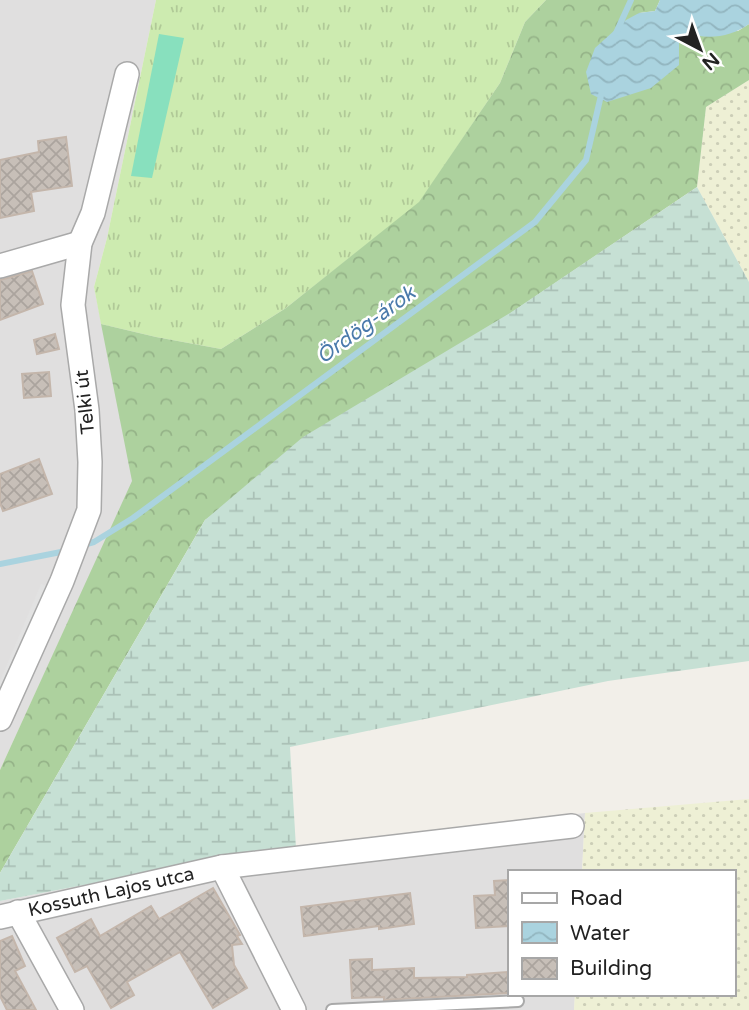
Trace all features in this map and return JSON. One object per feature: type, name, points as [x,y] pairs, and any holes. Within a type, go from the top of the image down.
[{"type":"street","name":"Telki út","points":[[0,719],[62,581],[89,510],[87,410],[73,305],[80,243],[93,212],[127,74]]},
{"type":"street","points":[[0,266],[80,243]]},
{"type":"street","name":"Kossuth Lajos utca","points":[[9,914],[222,867],[572,826]]},
{"type":"street","points":[[222,867],[294,1010]]},
{"type":"street","points":[[9,914],[72,1010]]},
{"type":"lane","points":[[331,1010],[518,1000]]},
{"type":"shaded area","points":[[0,0],[156,0],[107,238],[94,287],[133,481],[0,770]]},
{"type":"shaded area","points":[[41,584],[58,591],[0,719],[0,681]]},
{"type":"shaded area","points":[[585,813],[582,870],[508,870],[508,996],[575,996],[574,1010],[0,1010],[0,901],[241,855]]},
{"type":"green space","points":[[156,0],[546,0],[525,22],[500,83],[419,203],[286,308],[221,349],[101,324],[94,287],[107,238]]},
{"type":"green space","points":[[546,0],[660,0],[655,11],[639,13],[678,41],[688,33],[738,31],[749,24],[749,80],[706,107],[697,187],[205,520],[0,873],[0,770],[132,481],[101,324],[221,349],[286,308],[419,202],[500,83],[525,22]]},
{"type":"green space","points":[[159,34],[184,38],[152,178],[131,176]]},
{"type":"green space","points":[[749,80],[749,282],[697,187],[706,107]]},
{"type":"green space","points":[[697,187],[749,282],[749,661],[608,681],[290,747],[296,848],[241,855],[0,901],[0,873],[205,520],[303,437],[510,313]]},
{"type":"green space","points":[[749,799],[749,1010],[574,1010],[575,996],[735,996],[735,870],[582,870],[585,813]]},
{"type":"water","points":[[660,0],[749,0],[749,24],[735,32],[719,36],[687,33],[679,41],[679,65],[651,88],[607,102],[591,94],[586,72],[595,48],[626,20],[639,13],[655,11]]},
{"type":"building","points":[[66,137],[72,186],[31,192],[34,211],[0,218],[0,160],[39,152],[38,141]]},
{"type":"building","points":[[32,271],[43,304],[0,320],[0,280]]},
{"type":"building","points":[[55,334],[59,349],[37,354],[34,340]]},
{"type":"building","points":[[49,372],[51,396],[24,398],[22,374]]},
{"type":"building","points":[[39,459],[52,494],[3,511],[0,503],[0,474]]},
{"type":"building","points":[[508,880],[508,926],[476,928],[474,896],[495,895],[494,881]]},
{"type":"building","points":[[213,888],[240,935],[237,936],[242,944],[232,945],[234,965],[247,988],[213,1008],[180,952],[127,982],[134,995],[111,1008],[87,966],[75,972],[57,938],[91,919],[100,936],[151,906],[159,919]]},
{"type":"building","points":[[410,893],[414,924],[304,936],[301,907]]},
{"type":"building","points":[[12,936],[25,966],[15,971],[36,1010],[7,1010],[0,996],[0,941]]},
{"type":"building","points":[[372,959],[372,970],[414,968],[414,978],[467,977],[507,972],[508,993],[384,1000],[384,997],[352,998],[350,960]]},
{"type":"waterway","name":"Ördög-árok","points":[[616,33],[631,0]]},
{"type":"waterway","name":"Ördög-árok","points":[[83,545],[94,542],[133,518],[535,222],[586,160],[602,91]]},
{"type":"waterway","name":"Ördög-árok","points":[[0,564],[66,551]]}]
